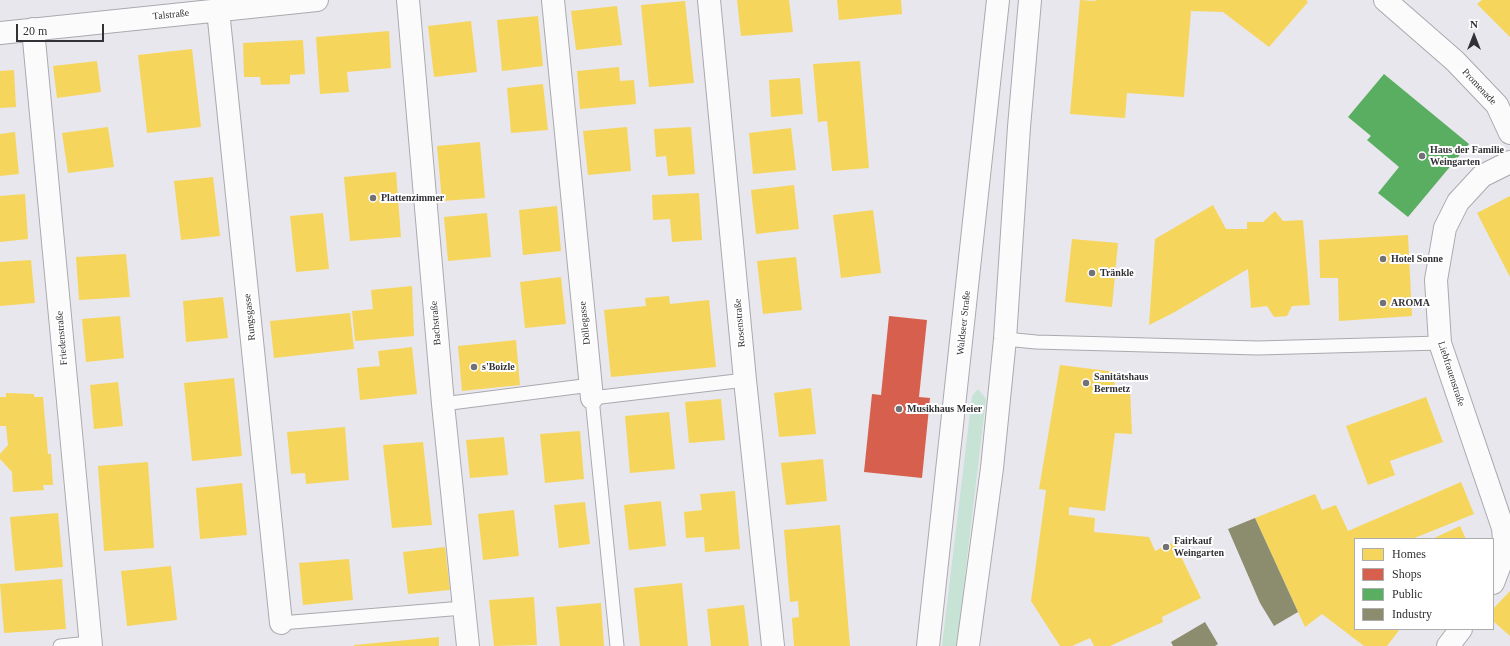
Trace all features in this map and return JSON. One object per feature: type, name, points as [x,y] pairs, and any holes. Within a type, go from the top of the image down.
[{"type":"street","name":"Talstraße","points":[[0,33],[317,0]]},
{"type":"street","name":"Bachstraße","points":[[408,0],[443,404],[468,646]]},
{"type":"street","name":"Döllegasse","points":[[554,0],[591,392]]},
{"type":"street","name":"Rosenstraße","points":[[709,0],[745,380],[773,646]]},
{"type":"street","name":"Waldseer Straße","points":[[928,646],[998,0]]},
{"type":"street","points":[[968,646],[992,468],[1005,339],[1019,127],[1030,0]]},
{"type":"street","name":"Promenade","points":[[1390,2],[1455,61],[1491,99],[1496,105],[1510,133]]},
{"type":"street","name":"Rungsgasse","points":[[218,10],[281,623]]},
{"type":"street","name":"Friedenstraße","points":[[33,29],[90,644]]},
{"type":"street","name":"Liebfrauenstraße","points":[[1494,581],[1508,552],[1503,528],[1440,343],[1436,280],[1445,228],[1458,202],[1482,176],[1510,162]]},
{"type":"street","points":[[1448,646],[1460,630]]},
{"type":"lane","points":[[1005,339],[1036,342],[1258,348],[1440,343]]},
{"type":"lane","points":[[443,404],[591,392],[685,387],[745,380]]},
{"type":"lane","name":"Döllegasse","points":[[591,392],[617,646]]},
{"type":"lane","points":[[281,623],[463,608]]},
{"type":"lane","points":[[60,646],[90,644]]},
{"type":"green space","points":[[978,389],[986,399],[959,626],[956,646],[942,646],[972,396]]},
{"type":"building: Homes","points":[[737,0],[789,0],[793,32],[741,36]]},
{"type":"building: Homes","points":[[837,0],[901,0],[902,14],[839,20]]},
{"type":"building: Homes","points":[[1080,0],[1306,0],[1308,2],[1269,47],[1223,12],[1191,11],[1184,97],[1127,93],[1125,118],[1070,114]]},
{"type":"building: Homes","points":[[1482,0],[1510,0],[1510,37],[1477,4]]},
{"type":"building: Homes","points":[[685,1],[694,83],[649,87],[641,5]]},
{"type":"building: Homes","points":[[617,6],[622,45],[576,50],[571,11]]},
{"type":"building: Homes","points":[[538,16],[543,66],[502,71],[497,20]]},
{"type":"building: Homes","points":[[471,21],[477,72],[434,77],[428,26]]},
{"type":"building: Homes","points":[[389,31],[391,68],[347,72],[349,92],[320,94],[316,37]]},
{"type":"building: Homes","points":[[303,40],[305,74],[290,75],[290,84],[261,85],[260,77],[244,77],[243,43]]},
{"type":"building: Homes","points":[[192,49],[201,127],[147,133],[138,55]]},
{"type":"building: Homes","points":[[97,61],[101,92],[57,98],[53,66]]},
{"type":"building: Homes","points":[[860,61],[869,168],[832,171],[827,121],[818,122],[813,64]]},
{"type":"building: Homes","points":[[619,67],[620,81],[634,80],[636,104],[580,109],[577,71]]},
{"type":"building: Homes","points":[[14,70],[16,107],[0,108],[0,71]]},
{"type":"building: Homes","points":[[800,78],[803,114],[771,117],[769,80]]},
{"type":"building: Homes","points":[[543,84],[548,130],[511,133],[507,88]]},
{"type":"building: Homes","points":[[108,127],[114,167],[68,173],[62,133]]},
{"type":"building: Homes","points":[[627,127],[631,171],[588,175],[583,131]]},
{"type":"building: Homes","points":[[691,127],[695,174],[668,176],[666,156],[656,157],[654,129]]},
{"type":"building: Homes","points":[[791,128],[796,170],[753,174],[749,133]]},
{"type":"building: Homes","points":[[15,132],[19,174],[0,176],[0,134]]},
{"type":"building: Homes","points":[[480,142],[485,198],[442,201],[437,146]]},
{"type":"building: Homes","points":[[396,172],[401,237],[350,241],[344,177]]},
{"type":"building: Homes","points":[[213,177],[220,236],[181,240],[174,181]]},
{"type":"building: Homes","points":[[794,185],[799,229],[756,234],[751,190]]},
{"type":"building: Homes","points":[[699,193],[702,240],[672,242],[670,219],[653,220],[652,195]]},
{"type":"building: Homes","points":[[25,194],[28,239],[0,242],[0,196]]},
{"type":"building: Homes","points":[[1510,196],[1510,277],[1477,213]]},
{"type":"building: Homes","points":[[1213,205],[1226,229],[1247,229],[1247,222],[1263,222],[1275,211],[1283,221],[1303,220],[1310,305],[1292,306],[1287,316],[1274,317],[1267,306],[1251,308],[1248,269],[1173,313],[1149,325],[1155,239]]},
{"type":"building: Homes","points":[[557,206],[561,251],[523,255],[519,210]]},
{"type":"building: Homes","points":[[873,210],[881,273],[841,278],[833,215]]},
{"type":"building: Homes","points":[[323,213],[329,269],[296,272],[290,216]]},
{"type":"building: Homes","points":[[487,213],[491,257],[448,261],[444,217]]},
{"type":"building: Homes","points":[[1408,235],[1412,316],[1339,321],[1338,278],[1320,278],[1319,240]]},
{"type":"building: Homes","name":"Tränkle","points":[[1072,239],[1118,243],[1112,307],[1065,302]]},
{"type":"building: Homes","points":[[126,254],[130,297],[79,300],[76,257]]},
{"type":"building: Homes","points":[[796,257],[802,310],[763,314],[757,261]]},
{"type":"building: Homes","points":[[31,260],[35,303],[0,306],[0,262]]},
{"type":"building: Homes","points":[[561,277],[566,324],[525,328],[520,282]]},
{"type":"building: Homes","points":[[412,286],[414,336],[355,341],[352,311],[373,309],[371,290]]},
{"type":"building: Homes","points":[[669,296],[670,304],[709,300],[716,367],[611,377],[604,310],[646,306],[645,298]]},
{"type":"building: Homes","points":[[223,297],[228,338],[186,342],[183,301]]},
{"type":"building: Homes","points":[[350,313],[354,349],[274,358],[270,321]]},
{"type":"building: Homes","points":[[120,316],[124,358],[86,362],[82,319]]},
{"type":"building: Homes","points":[[516,340],[520,385],[462,391],[458,346]]},
{"type":"building: Homes","points":[[412,347],[417,394],[360,400],[357,368],[380,366],[378,351]]},
{"type":"building: Homes","points":[[1060,365],[1116,372],[1114,388],[1130,388],[1132,434],[1115,433],[1105,511],[1069,507],[1069,515],[1095,518],[1094,532],[1149,537],[1155,551],[1174,542],[1201,598],[1162,617],[1163,622],[1110,646],[1094,646],[1090,638],[1072,646],[1060,646],[1031,601],[1046,490],[1039,489]]},
{"type":"building: Homes","points":[[234,378],[242,456],[192,461],[184,383]]},
{"type":"building: Homes","points":[[118,382],[123,426],[94,429],[90,385]]},
{"type":"building: Homes","points":[[811,388],[816,434],[779,437],[774,393]]},
{"type":"building: Homes","points":[[6,393],[34,394],[34,397],[43,397],[48,454],[51,454],[53,485],[43,485],[44,490],[13,492],[12,472],[0,459],[0,454],[8,445],[6,426],[0,426],[0,397],[6,397]]},
{"type":"building: Homes","points":[[1426,397],[1443,442],[1390,461],[1395,475],[1368,485],[1346,426]]},
{"type":"building: Homes","points":[[721,399],[725,440],[689,443],[685,402]]},
{"type":"building: Homes","points":[[669,412],[675,469],[630,473],[625,416]]},
{"type":"building: Homes","points":[[345,427],[349,480],[306,484],[305,473],[291,474],[287,432]]},
{"type":"building: Homes","points":[[580,431],[584,479],[545,483],[540,434]]},
{"type":"building: Homes","points":[[504,437],[508,475],[470,478],[466,440]]},
{"type":"building: Homes","points":[[423,442],[432,525],[392,528],[383,445]]},
{"type":"building: Homes","points":[[823,459],[827,501],[786,505],[781,463]]},
{"type":"building: Homes","points":[[148,462],[154,548],[104,551],[98,466]]},
{"type":"building: Homes","points":[[1461,482],[1474,514],[1414,538],[1354,538],[1354,630],[1399,630],[1387,646],[1364,646],[1322,614],[1305,627],[1255,518],[1315,494],[1322,510],[1336,505],[1348,531]]},
{"type":"building: Homes","points":[[242,483],[247,535],[200,539],[196,488]]},
{"type":"building: Homes","points":[[735,491],[740,549],[705,552],[704,537],[686,538],[684,512],[702,510],[700,494]]},
{"type":"building: Homes","points":[[661,501],[666,546],[629,550],[624,505]]},
{"type":"building: Homes","points":[[585,502],[590,544],[559,548],[554,505]]},
{"type":"building: Homes","points":[[514,510],[519,556],[483,560],[478,514]]},
{"type":"building: Homes","points":[[58,513],[63,567],[15,571],[10,517]]},
{"type":"building: Homes","points":[[840,525],[850,646],[794,646],[792,618],[799,617],[798,601],[790,602],[784,530]]},
{"type":"building: Homes","points":[[1460,526],[1466,538],[1434,538]]},
{"type":"building: Homes","points":[[445,547],[450,590],[408,594],[403,552]]},
{"type":"building: Homes","points":[[349,559],[353,600],[303,605],[299,563]]},
{"type":"building: Homes","points":[[171,566],[177,620],[127,626],[121,571]]},
{"type":"building: Homes","points":[[62,579],[66,629],[4,633],[0,584]]},
{"type":"building: Homes","points":[[682,583],[688,646],[640,646],[634,588]]},
{"type":"building: Homes","points":[[1510,591],[1510,636],[1494,622],[1494,608]]},
{"type":"building: Homes","points":[[534,597],[537,645],[494,646],[489,600]]},
{"type":"building: Homes","points":[[601,603],[604,646],[560,646],[556,607]]},
{"type":"building: Homes","points":[[744,605],[749,646],[711,646],[707,609]]},
{"type":"building: Homes","points":[[439,637],[439,646],[354,646],[354,645]]},
{"type":"building: Shops","points":[[889,316],[927,320],[919,397],[930,398],[922,478],[864,472],[872,394],[881,395]]},
{"type":"building: Public","name":"Haus der Familie Weingarten","points":[[1384,74],[1469,144],[1408,217],[1378,193],[1399,167],[1367,140],[1371,136],[1348,117]]},
{"type":"building: Industry","points":[[1255,518],[1298,612],[1274,626],[1260,603],[1228,529]]},
{"type":"building: Industry","points":[[1205,622],[1218,644],[1215,646],[1173,646],[1171,642]]},
{"type":"place","name":"Haus der Familie Weingarten","points":[[1422,156]]},
{"type":"place","name":"Plattenzimmer","points":[[373,198]]},
{"type":"place","name":"Hotel Sonne","points":[[1383,259]]},
{"type":"place","name":"Tränkle","points":[[1092,273]]},
{"type":"place","name":"AROMA","points":[[1383,303]]},
{"type":"place","name":"s'Boizle","points":[[474,367]]},
{"type":"place","name":"Sanitätshaus Bermetz","points":[[1086,383]]},
{"type":"place","name":"Musikhaus Meier","points":[[899,409]]},
{"type":"place","name":"Fairkauf Weingarten","points":[[1166,547]]}]
